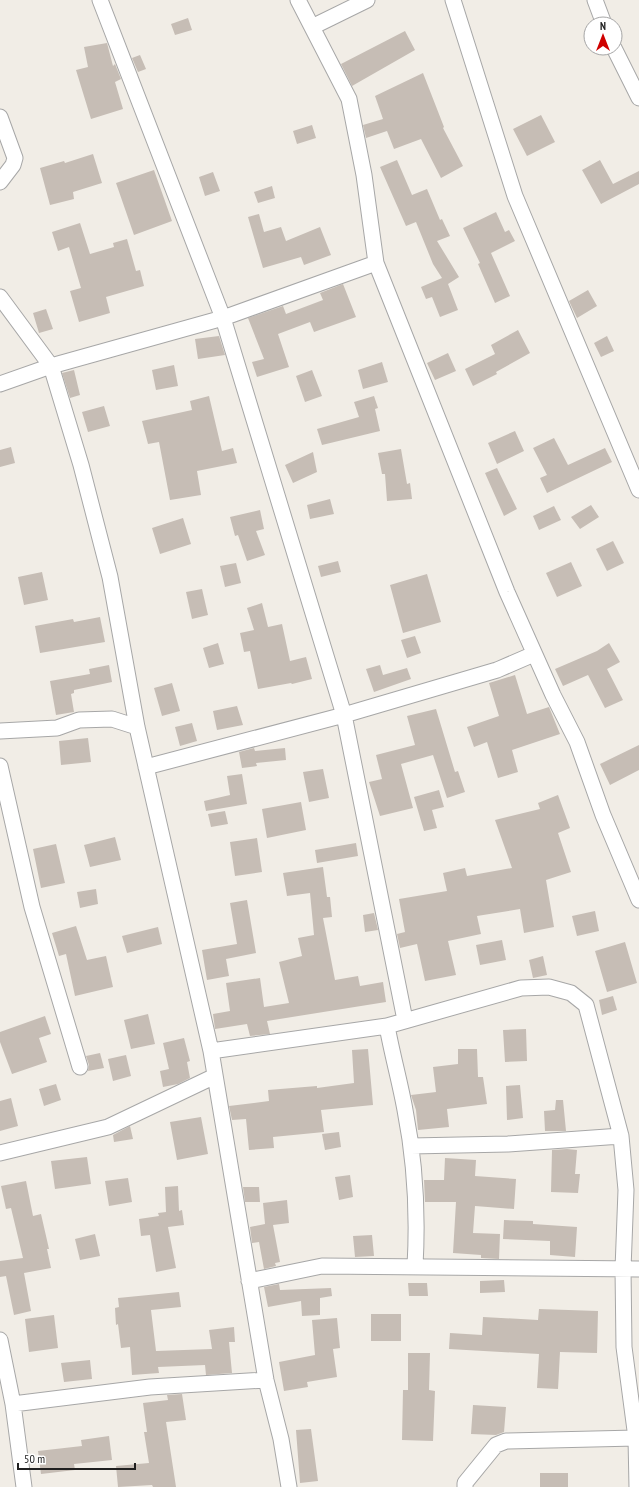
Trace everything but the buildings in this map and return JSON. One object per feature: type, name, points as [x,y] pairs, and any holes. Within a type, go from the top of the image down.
[{"type":"street","points":[[100,0],[223,318],[344,715],[405,1020]]},
{"type":"street","points":[[298,0],[349,99],[364,175],[376,263],[507,592],[534,654],[577,742],[603,815],[639,900]]},
{"type":"street","points":[[312,27],[368,0]]},
{"type":"street","points":[[453,0],[515,196],[639,490]]},
{"type":"street","points":[[595,0],[601,16]]},
{"type":"street","points":[[618,56],[639,98]]},
{"type":"street","points":[[0,117],[15,158],[13,165],[0,182]]},
{"type":"street","points":[[0,384],[51,366],[223,318],[376,263]]},
{"type":"street","points":[[0,297],[51,366],[81,465],[110,577],[137,726],[215,1076],[266,1380],[281,1439],[289,1487]]},
{"type":"street","points":[[146,766],[344,715],[497,670],[534,654]]},
{"type":"street","points":[[0,731],[58,728],[79,720],[112,719],[137,726]]},
{"type":"street","points":[[0,766],[32,906],[80,1067]]},
{"type":"street","points":[[210,1051],[386,1026],[521,988],[549,987],[571,993],[586,1005],[622,1136],[626,1190],[623,1269],[624,1347],[636,1438],[637,1487]]},
{"type":"street","points":[[386,1026],[405,1109],[411,1146],[417,1230],[415,1266]]},
{"type":"street","points":[[0,1153],[108,1127],[215,1076]]},
{"type":"street","points":[[411,1146],[508,1144],[622,1136]]},
{"type":"street","points":[[249,1281],[322,1266],[639,1269]]},
{"type":"street","points":[[0,1340],[13,1404],[24,1487]]},
{"type":"street","points":[[13,1404],[150,1387],[266,1380]]},
{"type":"street","points":[[465,1487],[465,1483],[496,1445],[506,1441],[636,1438]]}]
